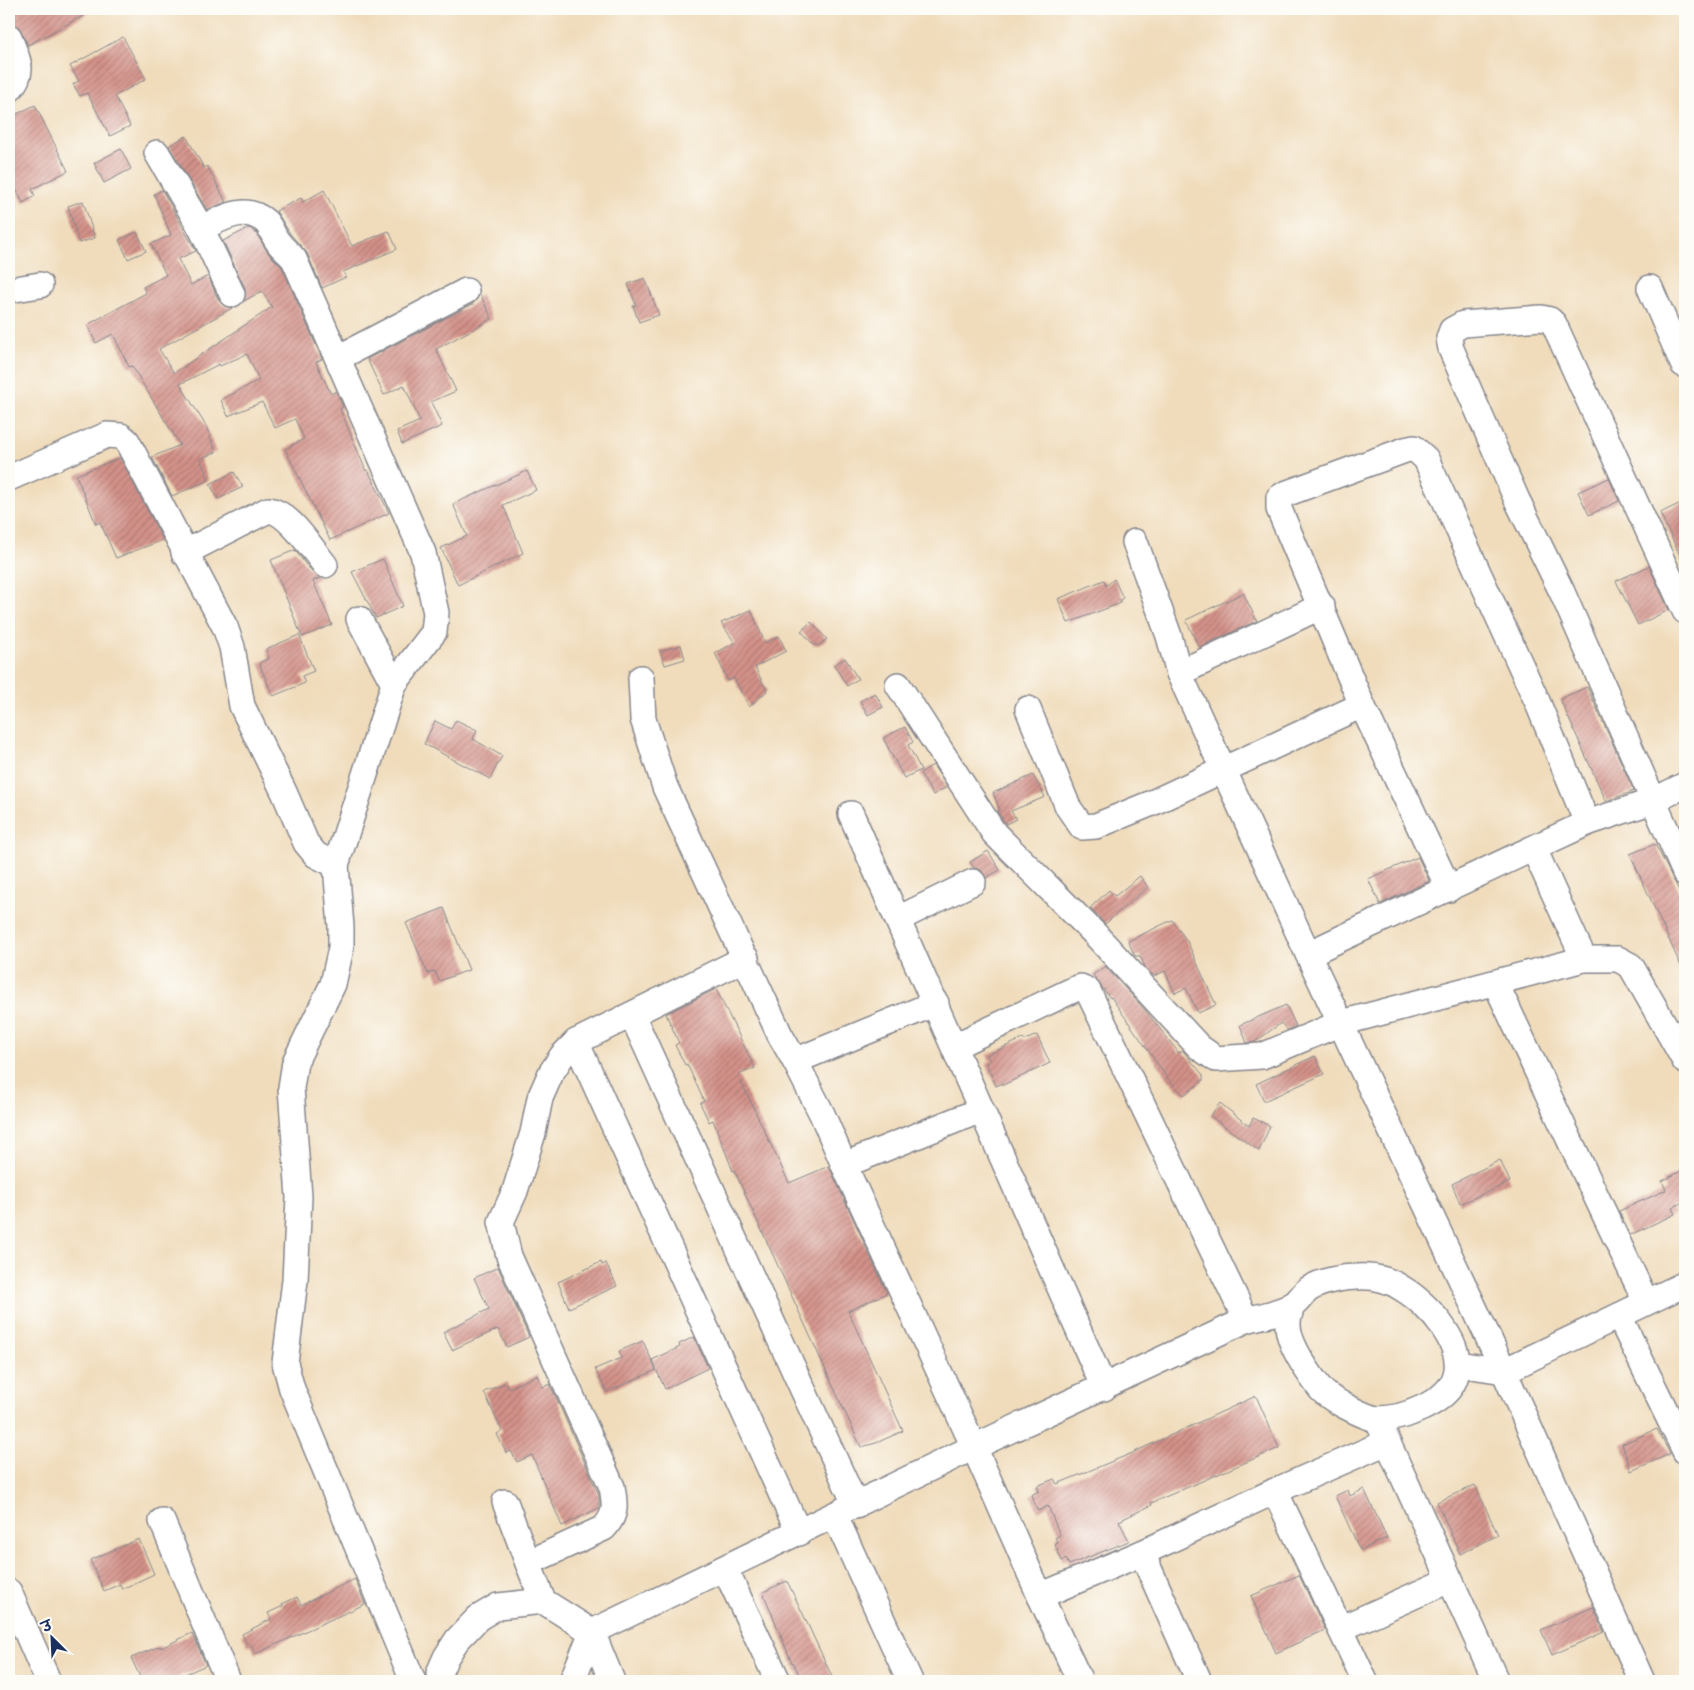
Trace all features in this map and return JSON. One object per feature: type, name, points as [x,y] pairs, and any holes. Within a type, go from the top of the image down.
[{"type":"street","points":[[9,36],[20,67],[19,77],[9,90]]},
{"type":"street","points":[[157,153],[201,228],[232,294]]},
{"type":"street","points":[[201,228],[227,216],[243,212],[252,213],[267,222],[278,242],[294,259],[423,553],[436,613],[434,632],[394,684],[336,865],[342,927],[341,948],[333,984],[295,1062],[290,1088],[300,1197],[295,1280],[285,1363],[292,1389],[413,1681]]},
{"type":"street","points":[[9,290],[40,285]]},
{"type":"street","points":[[1650,288],[1685,365]]},
{"type":"street","points":[[338,358],[466,291]]},
{"type":"street","points":[[1685,611],[1554,324],[1550,320],[1542,318],[1463,324],[1452,330],[1449,338],[1451,349],[1517,500],[1562,592],[1685,873]]},
{"type":"street","points":[[9,478],[107,435],[122,436],[127,440],[184,553],[225,627],[232,646],[242,706],[284,792],[306,843],[316,854],[336,865]]},
{"type":"street","points":[[1449,889],[1362,705],[1322,606],[1279,509],[1279,498],[1414,448],[1426,459],[1537,701],[1587,823]]},
{"type":"street","points":[[184,553],[268,510],[275,510],[284,516],[325,565]]},
{"type":"street","points":[[1135,542],[1169,636],[1179,673],[1308,954],[1504,1371],[1642,1681]]},
{"type":"street","points":[[1179,673],[1322,606]]},
{"type":"street","points":[[359,619],[394,684]]},
{"type":"street","points":[[641,678],[643,719],[665,787],[746,958],[780,1035],[822,1114],[1080,1681]]},
{"type":"street","points":[[898,685],[994,833],[1094,933],[1199,1047],[1216,1059],[1262,1056],[1341,1023],[1496,984],[1584,959],[1618,959],[1631,966],[1685,1061]]},
{"type":"street","points":[[1028,709],[1068,807],[1082,827],[1096,826],[1152,803],[1362,705]]},
{"type":"street","points":[[1308,954],[1587,823],[1652,801],[1685,785]]},
{"type":"street","points":[[851,814],[955,1046],[981,1110],[1104,1388]]},
{"type":"street","points":[[1534,849],[1584,959]]},
{"type":"street","points":[[898,919],[973,882]]},
{"type":"street","points":[[528,1563],[604,1528],[612,1519],[616,1506],[612,1486],[509,1256],[501,1222],[514,1191],[533,1133],[540,1098],[562,1056],[576,1042],[746,958]]},
{"type":"street","points":[[1496,984],[1646,1302]]},
{"type":"street","points":[[955,1046],[1075,988],[1081,987],[1088,991],[1246,1320]]},
{"type":"street","points":[[795,1061],[936,1003]]},
{"type":"street","points":[[632,1015],[845,1511],[910,1681]]},
{"type":"street","points":[[576,1042],[799,1533]]},
{"type":"street","points":[[844,1165],[981,1110]]},
{"type":"street","points":[[572,1681],[592,1632],[974,1447],[1104,1388],[1246,1320],[1292,1305],[1310,1289],[1332,1281],[1357,1276],[1381,1279],[1403,1288],[1426,1306],[1454,1346],[1458,1364],[1455,1379],[1435,1401],[1418,1411],[1377,1419],[1337,1402],[1322,1392],[1298,1356],[1288,1324],[1292,1305]]},
{"type":"street","points":[[1458,1364],[1504,1371],[1685,1284]]},
{"type":"street","points":[[1619,1316],[1685,1450]]},
{"type":"street","points":[[1377,1419],[1496,1681]]},
{"type":"street","points":[[1040,1596],[1142,1553],[1275,1490],[1387,1442]]},
{"type":"street","points":[[1275,1490],[1342,1628],[1365,1681]]},
{"type":"street","points":[[505,1502],[543,1601],[592,1632],[612,1681]]},
{"type":"street","points":[[162,1521],[228,1681]]},
{"type":"street","points":[[1142,1553],[1199,1681]]},
{"type":"street","points":[[725,1569],[778,1681]]},
{"type":"street","points":[[1342,1628],[1450,1580]]},
{"type":"street","points":[[9,1592],[48,1681]]},
{"type":"street","points":[[440,1681],[439,1673],[446,1657],[457,1640],[478,1618],[498,1606],[543,1601]]},
{"type":"building","points":[[18,9],[96,9],[28,45],[18,26],[9,23],[9,14]]},
{"type":"building","points":[[123,37],[146,79],[115,96],[130,126],[110,136],[87,93],[80,96],[73,84],[79,81],[70,66]]},
{"type":"building","points":[[35,105],[68,171],[32,189],[35,196],[23,203],[9,175],[9,118]]},
{"type":"building","points":[[186,136],[204,168],[207,166],[226,202],[207,210],[169,146]]},
{"type":"building","points":[[121,149],[131,169],[104,183],[94,163]]},
{"type":"building","points":[[162,190],[196,251],[178,259],[191,285],[208,276],[219,301],[224,306],[232,308],[159,349],[174,373],[272,307],[262,291],[244,301],[245,288],[223,241],[249,228],[251,229],[256,233],[269,254],[282,267],[322,359],[316,362],[331,394],[336,391],[343,407],[340,409],[366,471],[368,470],[389,513],[330,540],[285,449],[304,439],[295,419],[275,428],[262,402],[228,416],[221,400],[259,380],[247,354],[220,366],[219,364],[180,384],[206,426],[216,452],[200,459],[209,480],[172,496],[152,457],[180,445],[132,366],[129,367],[113,334],[96,343],[87,325],[146,293],[143,287],[166,275],[151,244],[171,235],[154,194]]},
{"type":"building","points":[[324,190],[352,246],[389,231],[397,249],[343,272],[346,277],[322,288],[307,253],[291,235],[276,211],[301,198],[303,202]]},
{"type":"building","points":[[83,201],[95,238],[79,243],[68,206]]},
{"type":"building","points":[[137,232],[146,251],[128,259],[119,240]]},
{"type":"building","points":[[645,278],[659,315],[639,322],[633,306],[636,305],[628,284]]},
{"type":"building","points":[[480,294],[492,319],[436,349],[456,391],[431,402],[442,426],[402,444],[397,431],[420,421],[404,385],[384,395],[367,359],[473,304]]},
{"type":"building","points":[[120,458],[163,540],[116,558],[100,522],[96,524],[76,475]]},
{"type":"building","points":[[527,471],[536,490],[503,505],[523,553],[458,585],[441,548],[467,536],[453,504]]},
{"type":"building","points":[[234,472],[243,487],[218,499],[210,484]]},
{"type":"building","points":[[1609,478],[1619,501],[1589,515],[1578,492]]},
{"type":"building","points":[[1685,501],[1685,566],[1660,513]]},
{"type":"building","points":[[295,550],[306,565],[320,578],[313,581],[332,625],[302,637],[271,560]]},
{"type":"building","points":[[383,559],[403,606],[376,618],[352,572]]},
{"type":"building","points":[[1649,566],[1669,610],[1638,625],[1616,581]]},
{"type":"building","points":[[1114,579],[1123,598],[1120,600],[1121,603],[1068,623],[1058,599],[1104,580],[1106,586]]},
{"type":"building","points":[[1243,593],[1257,621],[1199,647],[1186,620]]},
{"type":"building","points":[[751,610],[765,643],[779,636],[786,651],[755,667],[767,691],[749,707],[734,678],[728,681],[715,653],[735,643],[721,623]]},
{"type":"building","points":[[811,622],[827,639],[819,645],[814,645],[801,631]]},
{"type":"building","points":[[299,635],[314,671],[302,676],[305,683],[273,696],[259,663],[269,658],[266,649]]},
{"type":"building","points":[[681,645],[685,659],[665,665],[660,651]]},
{"type":"building","points":[[845,658],[858,679],[847,686],[834,665]]},
{"type":"building","points":[[1587,687],[1634,791],[1606,801],[1560,699]]},
{"type":"building","points":[[875,693],[883,707],[868,715],[860,701]]},
{"type":"building","points":[[456,720],[477,730],[473,739],[502,756],[490,779],[424,744],[435,721],[451,729]]},
{"type":"building","points":[[905,727],[913,742],[908,745],[921,770],[904,778],[883,738]]},
{"type":"building","points":[[933,765],[947,787],[933,795],[920,773]]},
{"type":"building","points":[[1033,775],[1045,797],[1011,811],[1016,819],[1006,824],[997,811],[1000,810],[993,793]]},
{"type":"building","points":[[1655,844],[1685,902],[1685,918],[1682,919],[1685,929],[1685,975],[1630,854]]},
{"type":"building","points":[[988,851],[1000,870],[986,878],[981,870],[974,868],[970,862]]},
{"type":"building","points":[[1418,857],[1429,881],[1380,904],[1368,879]]},
{"type":"building","points":[[1140,876],[1148,887],[1105,924],[1090,908],[1109,890],[1115,896]]},
{"type":"building","points":[[444,908],[469,970],[439,981],[435,971],[428,974],[406,923]]},
{"type":"building","points":[[1172,920],[1187,941],[1216,1005],[1198,1013],[1186,988],[1175,993],[1165,971],[1154,976],[1145,967],[1140,956],[1135,956],[1128,941]]},
{"type":"building","points":[[1105,966],[1145,1010],[1179,1053],[1183,1051],[1203,1075],[1203,1081],[1184,1095],[1168,1079],[1111,997],[1093,975]]},
{"type":"building","points":[[716,989],[755,1068],[738,1075],[789,1183],[829,1166],[887,1293],[848,1311],[903,1431],[876,1443],[861,1447],[733,1171],[713,1120],[709,1122],[700,1103],[704,1101],[687,1064],[685,1065],[675,1045],[679,1043],[666,1014]]},
{"type":"building","points":[[1286,1005],[1296,1026],[1287,1030],[1281,1023],[1255,1042],[1247,1043],[1240,1025]]},
{"type":"building","points":[[1037,1035],[1050,1063],[1003,1085],[1003,1083],[996,1086],[986,1063],[990,1061],[987,1055],[1022,1039],[1025,1040]]},
{"type":"building","points":[[1315,1056],[1324,1074],[1264,1101],[1256,1084]]},
{"type":"building","points":[[1220,1103],[1249,1126],[1253,1118],[1270,1126],[1259,1151],[1210,1116]]},
{"type":"building","points":[[1500,1160],[1510,1182],[1460,1204],[1452,1184]]},
{"type":"building","points":[[1685,1169],[1685,1201],[1672,1208],[1675,1214],[1630,1235],[1619,1211],[1666,1190],[1662,1181]]},
{"type":"building","points":[[601,1262],[602,1265],[606,1263],[617,1286],[569,1308],[558,1282]]},
{"type":"building","points":[[498,1267],[529,1337],[507,1347],[498,1329],[452,1350],[443,1332],[489,1309],[474,1278]]},
{"type":"building","points":[[694,1337],[708,1368],[665,1389],[652,1360],[680,1347],[679,1344]]},
{"type":"building","points":[[643,1341],[656,1370],[607,1392],[595,1369],[621,1358],[619,1351]]},
{"type":"building","points":[[537,1375],[543,1387],[550,1384],[599,1495],[599,1508],[562,1526],[532,1455],[517,1462],[511,1451],[506,1453],[497,1434],[502,1431],[484,1392],[506,1383],[509,1388]]},
{"type":"building","points":[[1256,1396],[1279,1448],[1151,1503],[1152,1505],[1119,1521],[1129,1541],[1069,1565],[1066,1559],[1062,1561],[1055,1545],[1058,1543],[1055,1538],[1060,1535],[1048,1506],[1038,1511],[1031,1495],[1039,1491],[1037,1486],[1054,1479],[1057,1484],[1130,1454]]},
{"type":"building","points":[[1657,1429],[1670,1454],[1631,1471],[1622,1444]]},
{"type":"building","points":[[1475,1485],[1498,1535],[1460,1554],[1437,1502]]},
{"type":"building","points":[[1364,1489],[1387,1538],[1360,1550],[1335,1496],[1348,1490],[1350,1496]]},
{"type":"building","points":[[139,1539],[154,1574],[122,1589],[120,1584],[104,1591],[90,1560]]},
{"type":"building","points":[[1299,1575],[1325,1630],[1276,1653],[1251,1596]]},
{"type":"building","points":[[355,1579],[365,1604],[255,1654],[251,1645],[248,1646],[242,1634],[271,1619],[268,1613],[283,1606],[282,1604],[297,1597],[301,1605]]},
{"type":"building","points":[[787,1581],[834,1681],[802,1681],[792,1663],[763,1592]]},
{"type":"building","points":[[1593,1607],[1604,1632],[1552,1655],[1541,1630]]},
{"type":"building","points":[[192,1633],[206,1665],[170,1681],[142,1681],[131,1658],[160,1646],[161,1648]]}]
